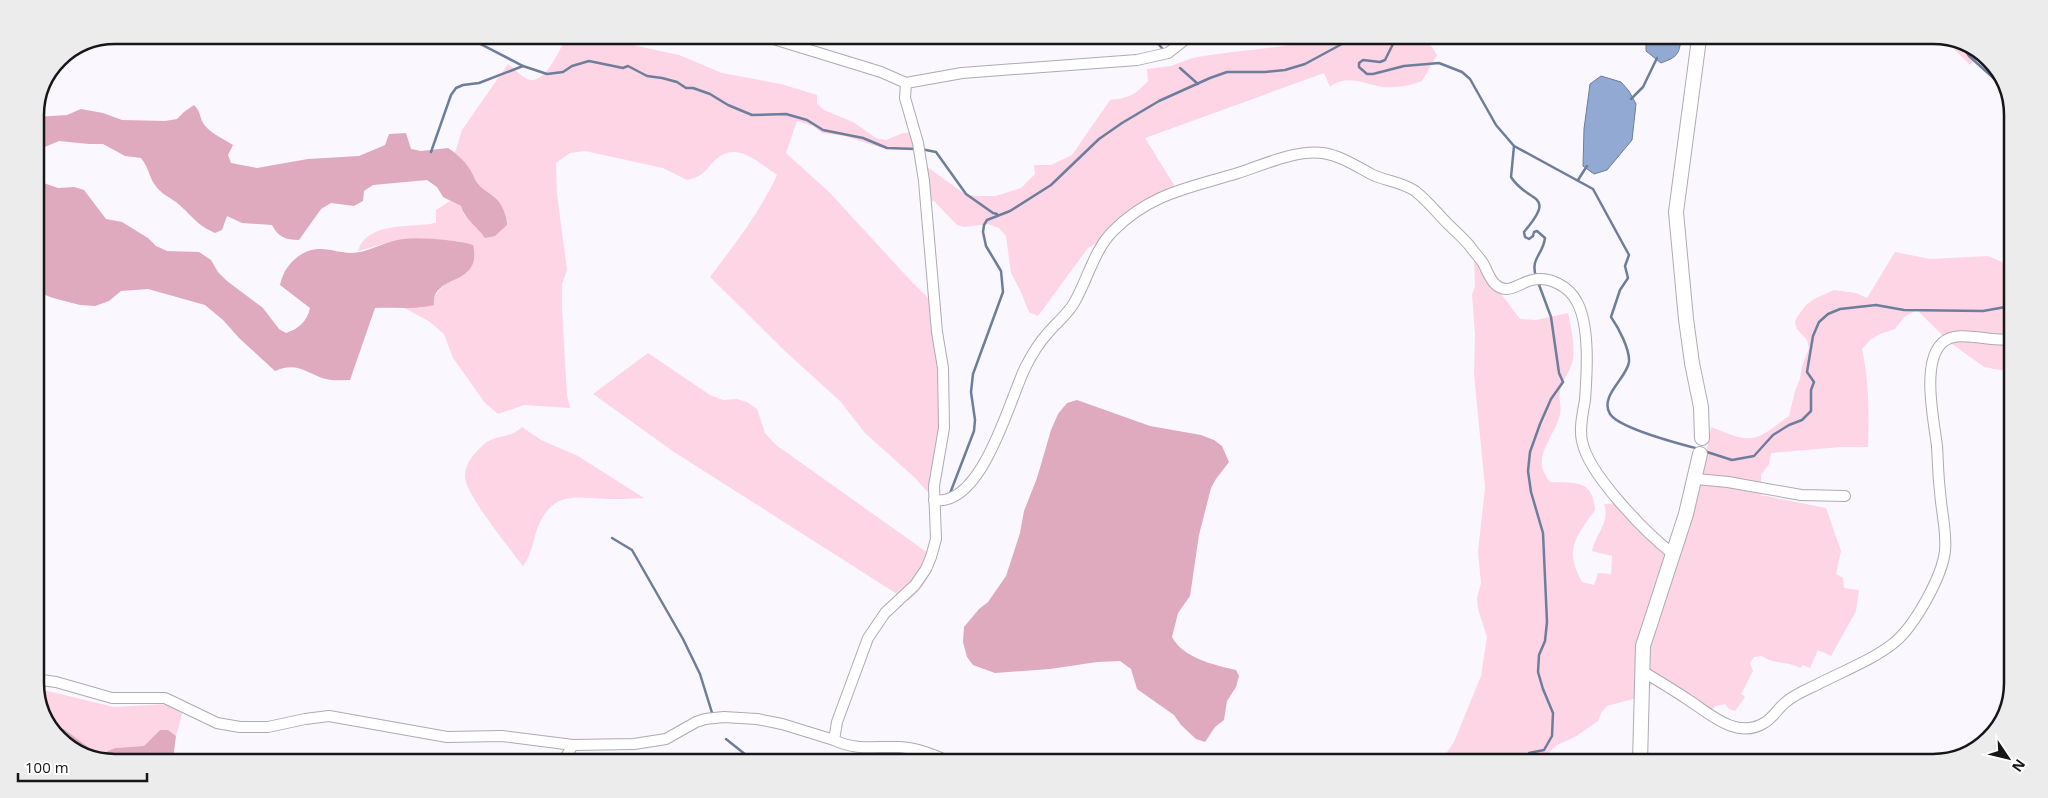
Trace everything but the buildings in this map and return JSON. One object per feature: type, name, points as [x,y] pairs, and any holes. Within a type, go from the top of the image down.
[{"type":"street","points":[[792,44],[881,72],[906,83],[962,73],[1137,60],[1168,53],[1180,44]]},
{"type":"street","points":[[1640,754],[1642,655],[1646,635],[1696,479],[1702,438],[1700,407],[1686,320],[1676,212],[1698,44]]},
{"type":"street","points":[[834,740],[840,715],[868,638],[885,613],[915,585],[931,557],[936,539],[934,486],[944,428],[943,368],[937,332],[924,181],[918,143],[907,107],[906,83]]},
{"type":"street","points":[[934,500],[947,500],[964,490],[975,479],[1012,403],[1024,371],[1034,352],[1075,302],[1109,234],[1139,208],[1165,195],[1260,165],[1314,152],[1342,159],[1382,178],[1414,190],[1466,242],[1484,264],[1496,285],[1511,289],[1530,280],[1543,279],[1556,283],[1568,290],[1576,300],[1584,323],[1585,400],[1581,434],[1585,450],[1600,478],[1648,533],[1673,554]]},
{"type":"street","points":[[1642,671],[1686,698],[1719,722],[1736,728],[1750,728],[1766,722],[1790,698],[1858,664],[1894,643],[1913,623],[1921,610],[1938,574],[1945,552],[1945,527],[1930,398],[1930,376],[1937,351],[1941,343],[1952,337],[1963,336],[1997,341],[2004,340]]},
{"type":"street","points":[[1696,479],[1728,482],[1801,494],[1845,496]]},
{"type":"street","points":[[44,680],[112,698],[166,698],[217,723],[240,727],[268,727],[329,716],[447,737],[502,736],[573,745],[652,742],[666,739],[696,722],[714,718],[757,719],[782,724],[854,748],[898,747],[920,750],[930,754]]},
{"type":"street","points":[[568,754],[573,745]]},
{"type":"shaded area","points":[[563,44],[628,44],[679,55],[722,73],[781,84],[817,95],[817,103],[824,110],[853,122],[876,138],[886,140],[903,133],[915,132],[921,151],[882,148],[845,136],[822,133],[813,126],[797,121],[786,153],[830,193],[934,304],[946,380],[934,499],[914,477],[865,433],[840,401],[787,353],[710,277],[755,215],[777,175],[745,154],[729,152],[712,163],[701,174],[687,180],[663,168],[585,151],[570,153],[556,163],[557,194],[567,270],[562,284],[562,309],[567,395],[570,408],[524,405],[498,414],[485,403],[453,358],[444,334],[430,322],[401,306],[421,308],[433,300],[439,290],[446,284],[468,272],[462,242],[412,238],[397,240],[358,251],[363,241],[380,230],[436,223],[436,210],[450,201],[461,206],[464,215],[479,229],[508,222],[503,208],[498,201],[478,184],[463,161],[455,153],[462,130],[508,64],[519,74],[533,80],[545,72]]},
{"type":"shaded area","points":[[1430,44],[1437,55],[1422,81],[1412,84],[1398,87],[1383,87],[1349,80],[1336,83],[1330,87],[1324,73],[1145,138],[1179,193],[1163,199],[1088,248],[1038,316],[1029,312],[1011,273],[1006,236],[999,228],[988,224],[964,227],[957,225],[934,201],[926,200],[926,166],[966,195],[995,196],[1021,188],[1035,174],[1034,165],[1051,165],[1072,155],[1110,100],[1131,95],[1148,81],[1147,69],[1171,66],[1197,57],[1292,45]]},
{"type":"shaded area","points":[[1952,46],[1965,51],[1975,58],[1970,65]]},
{"type":"shaded area","points":[[194,105],[206,127],[233,145],[228,155],[231,163],[257,168],[308,159],[359,156],[385,145],[389,134],[406,133],[411,149],[421,151],[448,148],[467,164],[480,186],[500,203],[507,225],[495,236],[485,238],[465,215],[461,206],[443,197],[437,187],[427,180],[373,185],[364,191],[363,201],[354,206],[331,203],[321,209],[299,240],[283,237],[272,225],[242,223],[227,216],[222,230],[215,233],[198,223],[176,202],[159,190],[141,158],[125,156],[103,144],[59,141],[44,147],[44,116],[67,115],[81,109],[103,113],[122,120],[165,121],[177,119]]},
{"type":"shaded area","points":[[44,183],[58,188],[74,187],[84,190],[106,219],[122,222],[148,238],[156,246],[167,251],[199,252],[211,260],[218,272],[227,281],[263,308],[279,329],[286,333],[301,324],[307,317],[310,308],[280,285],[281,279],[293,260],[308,251],[324,249],[355,253],[385,243],[405,239],[446,240],[473,245],[474,259],[471,268],[440,288],[435,295],[434,305],[412,308],[375,308],[350,380],[326,379],[302,369],[290,367],[275,371],[205,305],[148,289],[121,291],[109,301],[95,306],[80,305],[44,294]]},
{"type":"shaded area","points":[[1895,252],[1930,259],[1988,256],[2004,263],[2004,371],[1984,367],[1948,341],[1917,310],[1904,317],[1895,329],[1870,340],[1862,349],[1868,398],[1868,447],[1840,447],[1771,453],[1769,464],[1761,475],[1761,495],[1826,508],[1841,551],[1836,574],[1843,578],[1844,588],[1859,590],[1856,611],[1831,656],[1818,650],[1810,668],[1803,665],[1800,668],[1766,659],[1762,656],[1754,657],[1750,663],[1753,671],[1741,694],[1745,697],[1735,711],[1729,709],[1725,704],[1715,706],[1709,715],[1709,721],[1697,710],[1654,681],[1644,696],[1607,706],[1601,713],[1598,721],[1575,737],[1557,745],[1547,754],[1446,754],[1454,742],[1481,676],[1487,637],[1478,609],[1477,598],[1481,583],[1478,552],[1485,487],[1474,374],[1475,335],[1472,294],[1475,287],[1474,258],[1520,319],[1536,320],[1568,313],[1573,342],[1573,359],[1561,387],[1560,414],[1542,456],[1542,464],[1544,473],[1550,482],[1575,483],[1586,488],[1591,493],[1595,510],[1577,536],[1573,552],[1577,571],[1582,582],[1594,585],[1598,573],[1611,574],[1612,556],[1592,551],[1606,516],[1604,504],[1619,503],[1661,550],[1667,554],[1683,539],[1699,489],[1711,427],[1736,436],[1752,438],[1767,432],[1789,416],[1802,366],[1809,348],[1807,340],[1797,329],[1795,322],[1806,305],[1814,299],[1834,290],[1856,293],[1867,298]]},
{"type":"shaded area","points":[[648,353],[710,395],[723,400],[737,399],[747,402],[757,409],[765,433],[776,445],[935,558],[931,571],[918,592],[908,601],[674,452],[593,394]]},
{"type":"shaded area","points":[[1077,400],[1150,426],[1201,435],[1214,440],[1222,446],[1229,462],[1211,488],[1199,535],[1190,596],[1178,613],[1172,637],[1177,644],[1191,655],[1209,663],[1236,670],[1239,676],[1236,687],[1227,701],[1224,720],[1215,727],[1205,742],[1196,739],[1181,725],[1174,715],[1137,689],[1131,669],[1120,661],[995,673],[973,665],[967,657],[963,642],[964,627],[979,609],[988,602],[1006,576],[1020,533],[1024,511],[1037,478],[1051,430],[1058,414],[1067,403]]},
{"type":"shaded area","points":[[522,427],[541,440],[578,456],[644,498],[569,498],[561,500],[547,511],[541,520],[527,561],[523,566],[480,508],[472,495],[465,476],[469,462],[484,444],[518,431]]},
{"type":"shaded area","points":[[44,690],[114,707],[169,704],[179,709],[182,714],[176,736],[168,730],[160,730],[144,746],[115,748],[103,753],[92,750],[64,729],[60,729],[51,715]]},
{"type":"shaded area","points":[[60,729],[64,729],[92,750],[83,747],[68,737]]},
{"type":"shaded area","points":[[160,730],[168,730],[176,736],[174,754],[103,753],[115,748],[144,746]]},
{"type":"water","points":[[1646,44],[1680,44],[1676,55],[1661,63],[1646,51]]},
{"type":"water","points":[[1601,76],[1621,82],[1629,91],[1636,104],[1632,140],[1607,170],[1594,174],[1583,166],[1584,129],[1590,84]]},
{"type":"waterway","points":[[480,44],[523,66],[547,74],[563,72],[572,66],[589,61],[623,68],[628,66],[647,76],[677,82],[686,88],[693,88],[710,94],[728,105],[752,115],[786,114],[807,120],[823,130],[863,138],[887,148],[916,149]]},
{"type":"waterway","points":[[1159,44],[1165,52]]},
{"type":"waterway","points":[[949,496],[974,431],[975,420],[971,392],[973,374],[1003,292],[1001,271],[986,246],[983,232],[987,220],[1010,211],[1051,185],[1099,139],[1159,101],[1227,72],[1285,70],[1305,64],[1342,44]]},
{"type":"waterway","points":[[1393,44],[1385,60],[1380,62],[1363,60],[1359,63],[1359,67],[1367,74],[1373,74],[1404,66],[1439,63],[1462,72],[1470,79],[1496,125],[1514,146],[1593,189],[1629,255],[1625,266],[1628,278],[1620,290],[1611,317],[1626,345],[1629,362],[1608,401],[1610,414],[1625,425],[1665,440],[1699,449]]},
{"type":"waterway","points":[[1966,52],[1995,80]]},
{"type":"waterway","points":[[1631,99],[1643,87],[1657,58]]},
{"type":"waterway","points":[[431,152],[451,95],[456,88],[479,83],[523,66]]},
{"type":"waterway","points":[[1180,68],[1198,84]]},
{"type":"waterway","points":[[1514,146],[1511,177],[1539,204],[1539,210],[1524,232],[1525,237],[1529,239],[1537,231],[1545,238],[1535,265],[1536,277]]},
{"type":"waterway","points":[[921,149],[936,152],[966,194],[997,214]]},
{"type":"waterway","points":[[1578,180],[1587,166]]},
{"type":"waterway","points":[[1528,754],[1544,750],[1552,736],[1553,713],[1538,672],[1539,655],[1545,641],[1547,622],[1543,533],[1531,492],[1528,471],[1530,452],[1540,424],[1551,399],[1563,382],[1559,373],[1551,317],[1538,282]]},
{"type":"waterway","points":[[1704,451],[1732,460],[1754,456],[1773,435],[1789,425],[1802,420],[1811,411],[1811,390],[1814,382],[1807,372],[1813,336],[1819,322],[1828,314],[1840,309],[1876,305],[1904,310],[1983,311],[2004,307]]},
{"type":"waterway","points":[[612,538],[632,550],[683,639],[700,674],[713,716]]},
{"type":"waterway","points":[[726,739],[745,754]]}]
